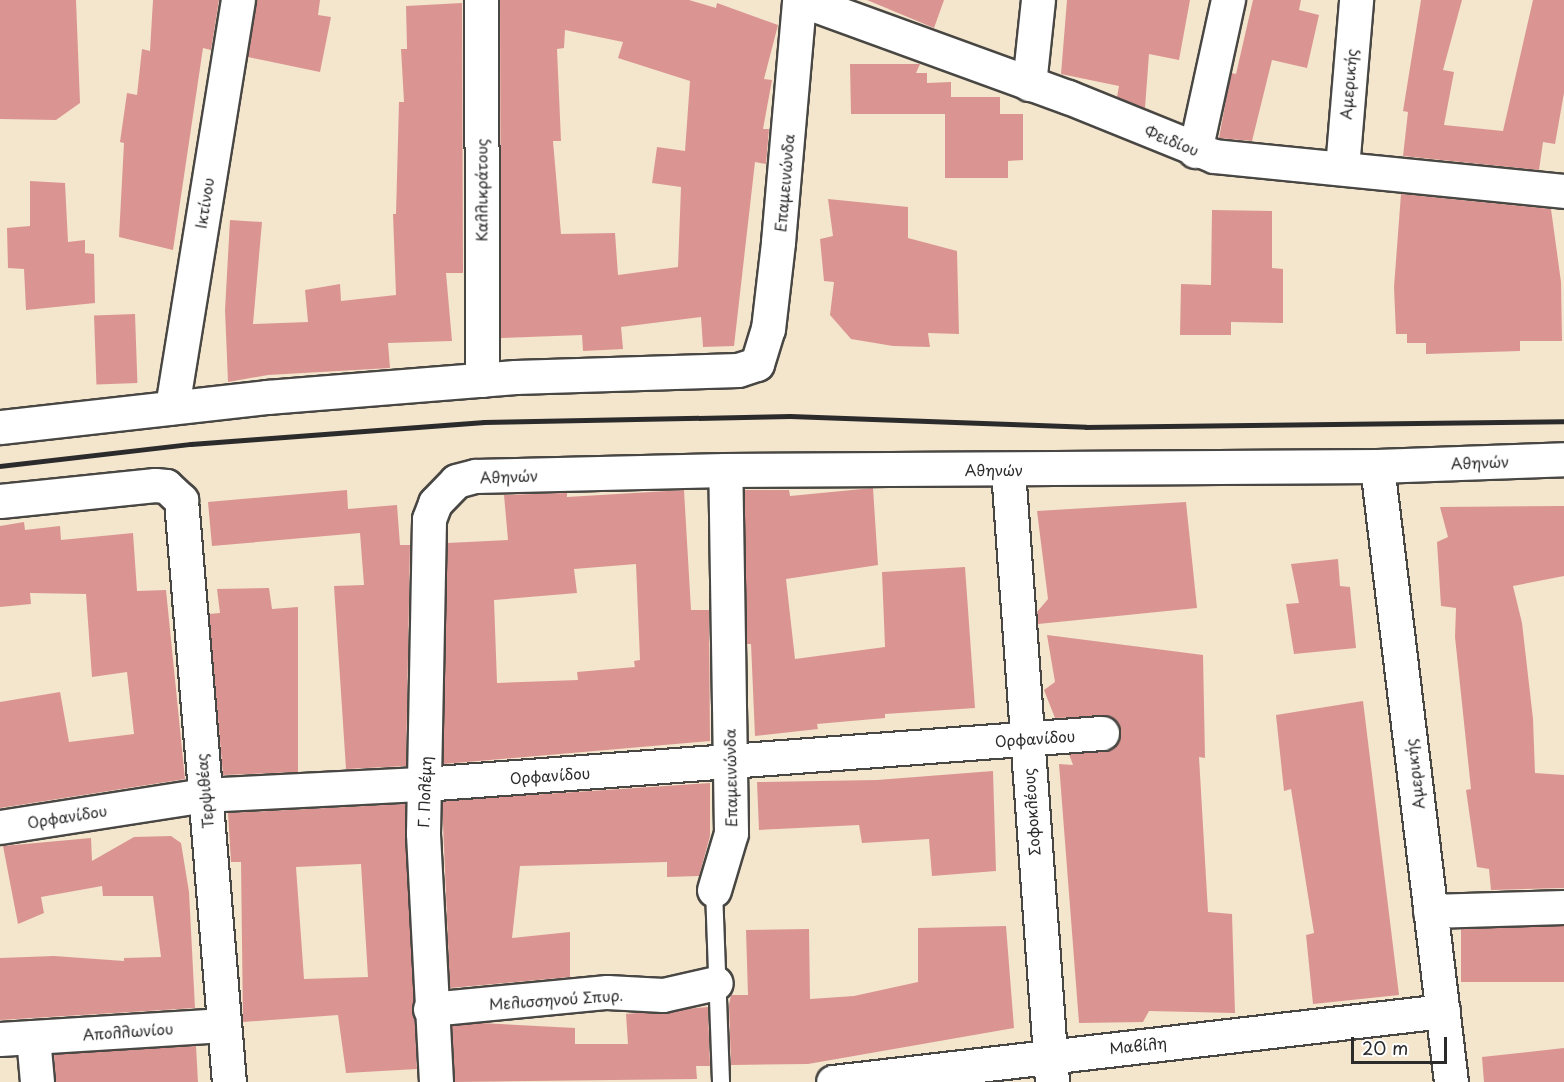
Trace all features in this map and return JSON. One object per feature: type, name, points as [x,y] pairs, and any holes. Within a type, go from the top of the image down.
[{"type":"street","name":"Ικτίνου","points":[[172,407],[238,0]]},
{"type":"street","name":"Καλλικράτους","points":[[480,0],[482,380]]},
{"type":"street","name":"Επαμεινώνδα","points":[[482,380],[738,370],[757,364],[768,329],[800,0]]},
{"type":"street","name":"Φειδίου","points":[[800,0],[1029,84],[1196,151],[1254,162],[1342,168],[1564,192]]},
{"type":"street","points":[[1029,84],[1038,0]]},
{"type":"street","points":[[1196,151],[1228,0]]},
{"type":"street","name":"Αμερικής","points":[[1342,168],[1356,0]]},
{"type":"street","points":[[0,427],[172,407],[482,380]]},
{"type":"street","name":"Αθηνών","points":[[435,503],[456,482],[475,476],[725,470],[1377,466],[1564,459]]},
{"type":"street","name":"Αμερικής","points":[[1377,466],[1451,1082]]},
{"type":"street","name":"Επαμεινώνδα","points":[[714,890],[730,846],[725,470]]},
{"type":"street","name":"Σοφοκλέους","points":[[1008,470],[1051,1068]]},
{"type":"street","name":"Τερψιθέας","points":[[0,501],[155,485],[166,486],[181,500],[228,1082]]},
{"type":"street","name":"Γ. Πολέμη","points":[[435,503],[429,519],[423,784],[430,1009],[436,1082]]},
{"type":"street","name":"Ορφανίδου","points":[[0,826],[204,795],[423,784],[1102,734]]},
{"type":"street","points":[[1430,911],[1564,906]]},
{"type":"street","name":"Μελισσηνού Σπυρ.","points":[[430,1009],[607,993],[663,995],[716,983]]},
{"type":"street","name":"Μαβίλη","points":[[833,1082],[1051,1068],[1443,1011]]},
{"type":"street","name":"Απολλωνίου","points":[[0,1039],[224,1025]]},
{"type":"street","points":[[33,1037],[37,1082]]},
{"type":"lane","name":"Επαμεινώνδα","points":[[714,890],[721,1082]]},
{"type":"building","points":[[0,0],[76,0],[80,103],[56,120],[0,119]]},
{"type":"building","points":[[153,0],[219,0],[211,50],[203,48],[173,250],[119,237],[124,143],[120,142],[127,93],[137,95],[142,49],[150,51]]},
{"type":"building","points":[[256,0],[320,0],[318,15],[331,17],[320,72],[248,57]]},
{"type":"building","points":[[500,0],[689,0],[716,8],[717,3],[778,25],[764,79],[772,80],[763,129],[769,129],[766,164],[755,162],[734,346],[703,347],[701,317],[621,327],[623,349],[583,351],[582,335],[501,338]],"holes":[[[565,30],[623,42],[618,58],[690,81],[685,151],[657,147],[652,183],[681,187],[678,267],[618,275],[615,233],[561,234],[553,141],[561,141],[557,49],[564,48]]]},
{"type":"building","points":[[867,0],[944,0],[934,28]]},
{"type":"building","points":[[1067,0],[1190,0],[1179,60],[1149,54],[1145,108],[1117,97],[1119,86],[1061,74]]},
{"type":"building","points":[[1253,0],[1301,0],[1299,10],[1319,15],[1307,68],[1272,60],[1252,141],[1219,138],[1231,73],[1236,74]]},
{"type":"building","points":[[1421,0],[1462,0],[1443,70],[1454,72],[1444,125],[1503,131],[1533,0],[1564,0],[1564,93],[1555,144],[1543,142],[1539,170],[1403,156],[1408,112],[1403,111]]},
{"type":"building","points":[[462,3],[463,273],[446,273],[452,341],[388,343],[390,368],[268,375],[228,382],[225,310],[230,220],[262,222],[253,324],[308,322],[305,290],[340,284],[341,301],[396,295],[393,214],[396,214],[399,102],[404,102],[401,49],[407,49],[406,6]]},
{"type":"building","points":[[850,64],[920,64],[916,73],[927,73],[927,83],[951,82],[951,97],[1000,97],[1000,114],[1023,114],[1023,160],[1008,161],[1008,178],[945,178],[945,114],[851,114]]},
{"type":"building","points":[[30,181],[65,183],[68,242],[85,240],[85,253],[94,254],[95,303],[26,310],[24,269],[8,268],[7,228],[30,226]]},
{"type":"building","points":[[1401,194],[1551,209],[1561,282],[1562,341],[1520,341],[1520,351],[1426,354],[1426,343],[1407,343],[1407,334],[1396,334],[1394,287]]},
{"type":"building","points":[[828,199],[908,207],[908,238],[957,251],[959,334],[928,333],[930,347],[893,346],[851,339],[830,315],[834,282],[824,281],[820,239],[833,236]]},
{"type":"building","points":[[1212,210],[1272,211],[1272,268],[1283,269],[1283,323],[1231,322],[1231,335],[1180,335],[1181,284],[1211,285]]},
{"type":"building","points":[[135,314],[137,383],[96,384],[94,315]]},
{"type":"building","points":[[873,488],[878,565],[786,579],[795,659],[885,647],[882,572],[965,567],[975,708],[885,714],[885,718],[817,724],[818,729],[755,736],[751,644],[747,644],[744,490],[789,490],[790,496]]},
{"type":"building","points":[[347,490],[348,509],[397,505],[400,545],[410,545],[406,766],[346,769],[334,586],[364,585],[360,533],[212,546],[208,502]]},
{"type":"building","points":[[684,490],[691,610],[709,610],[710,741],[443,764],[447,543],[508,540],[504,495],[567,493],[567,497]],"holes":[[[636,564],[640,660],[634,661],[635,667],[577,672],[578,680],[497,683],[494,600],[577,593],[574,569]]]},
{"type":"building","points":[[1186,502],[1197,608],[1038,624],[1037,612],[1048,599],[1037,511]]},
{"type":"building","points":[[1564,506],[1564,576],[1513,586],[1522,623],[1533,719],[1535,773],[1564,775],[1564,888],[1491,890],[1489,869],[1477,867],[1466,790],[1471,789],[1455,637],[1456,608],[1441,606],[1437,542],[1448,537],[1440,507]]},
{"type":"building","points":[[24,522],[25,530],[60,526],[61,540],[133,533],[137,591],[166,590],[185,779],[0,808],[0,702],[60,692],[69,742],[134,734],[127,672],[92,677],[86,594],[30,593],[31,604],[0,607],[0,526]]},
{"type":"building","points":[[1338,559],[1340,586],[1350,587],[1356,648],[1294,654],[1286,604],[1299,603],[1291,564]]},
{"type":"building","points":[[269,588],[272,609],[298,607],[298,772],[223,775],[209,614],[220,613],[217,589]]},
{"type":"building","points":[[1047,635],[1203,655],[1205,758],[1199,757],[1208,912],[1232,914],[1235,1013],[1149,1011],[1143,1022],[1079,1023],[1059,764],[1073,765],[1069,754],[1112,749],[1121,731],[1110,716],[1055,718],[1044,690],[1055,682]]},
{"type":"building","points":[[1363,701],[1399,995],[1313,1004],[1306,935],[1314,933],[1291,789],[1284,791],[1276,715]]},
{"type":"building","points":[[993,771],[996,871],[932,876],[929,839],[862,843],[859,825],[759,830],[757,782],[877,780]]},
{"type":"building","points":[[710,783],[710,836],[699,876],[667,877],[667,862],[520,866],[512,938],[570,932],[570,977],[450,988],[442,801]]},
{"type":"building","points":[[405,804],[417,1069],[346,1073],[338,1015],[243,1022],[241,862],[231,862],[228,813]],"holes":[[[361,864],[368,977],[304,979],[296,867]]]},
{"type":"building","points":[[171,836],[181,843],[189,892],[195,1008],[0,1020],[0,958],[54,956],[124,961],[124,958],[161,957],[153,896],[103,896],[102,886],[41,897],[44,913],[18,924],[3,846],[91,838],[92,861],[134,837]]},
{"type":"building","points":[[1006,926],[1014,1028],[808,1064],[731,1065],[729,1005],[731,995],[748,995],[746,930],[809,929],[810,999],[854,996],[918,982],[918,928]]},
{"type":"building","points":[[1461,926],[1564,926],[1564,982],[1461,982]]},
{"type":"building","points":[[708,1007],[710,1066],[696,1066],[697,1079],[455,1082],[452,1026],[480,1023],[575,1028],[575,1044],[628,1044],[626,1014]]},
{"type":"building","points":[[196,1046],[198,1082],[56,1082],[54,1054]]},
{"type":"building","points":[[1564,1048],[1564,1082],[1484,1082],[1482,1057]]},
{"type":"railway","points":[[0,466],[191,444],[484,422],[790,416],[1086,427],[1564,421]]}]
